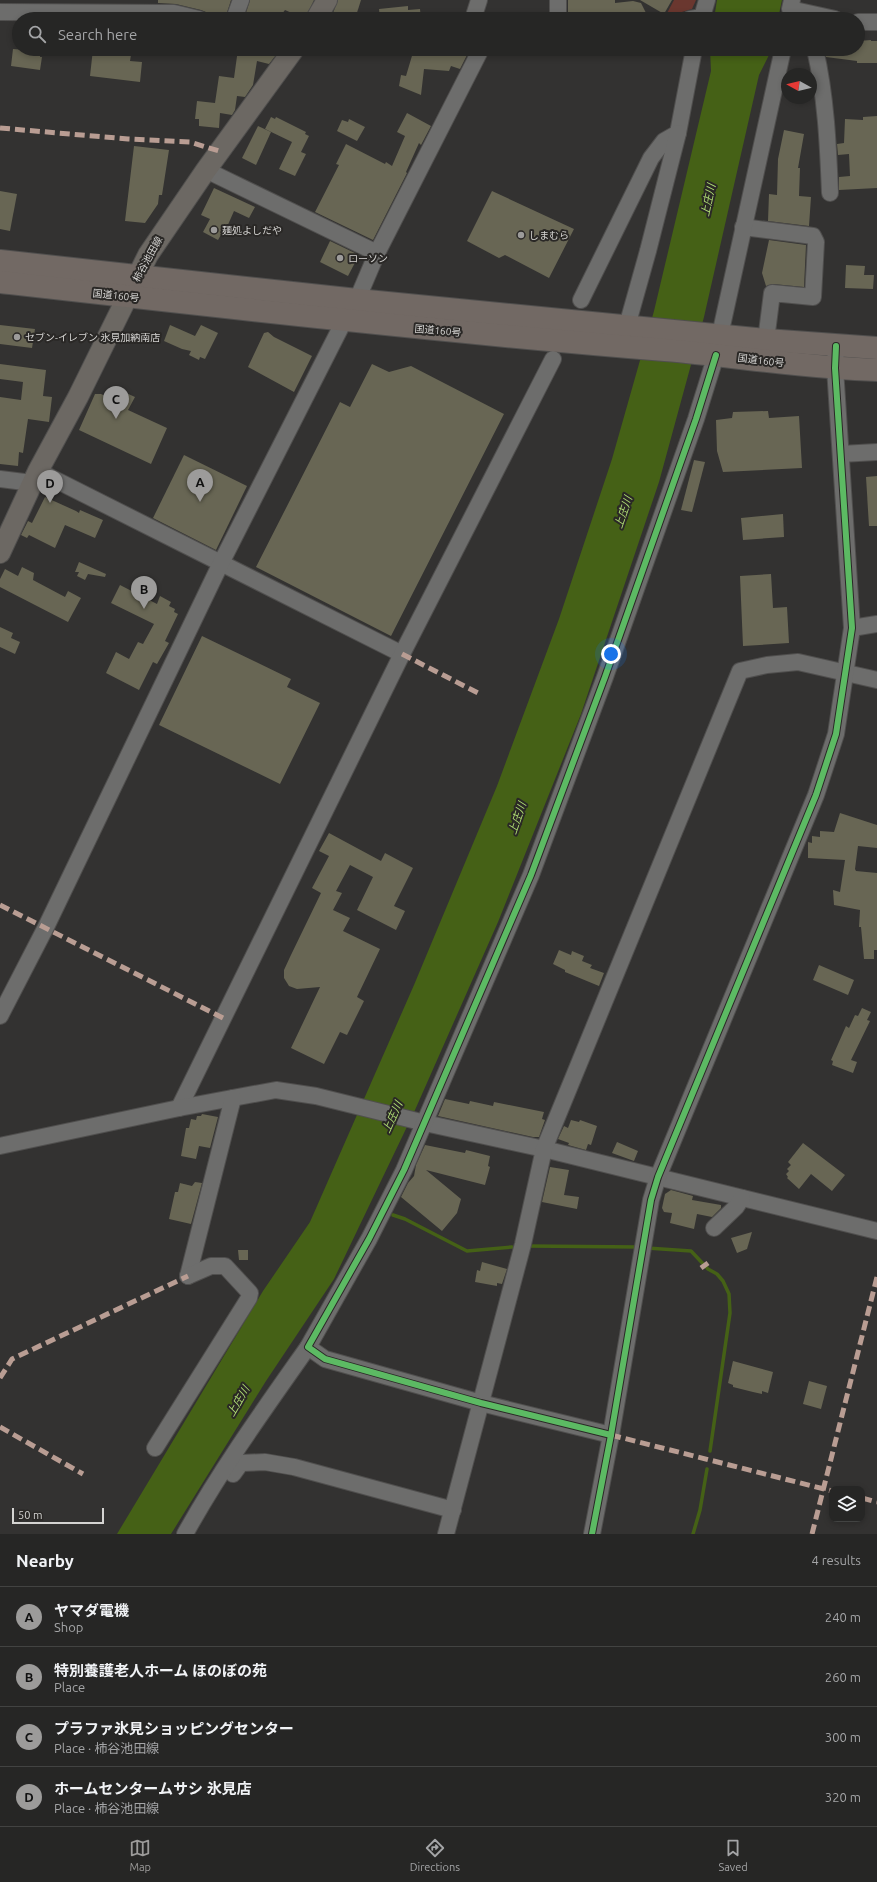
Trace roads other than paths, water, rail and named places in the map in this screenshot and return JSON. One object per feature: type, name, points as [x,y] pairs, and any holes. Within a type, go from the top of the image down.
[{"type":"highway","name":"国道160号","points":[[0,261],[357,300],[632,326],[717,342],[835,368],[877,370]]},
{"type":"highway","name":"国道160号","points":[[0,282],[344,321],[631,348],[766,340],[877,348]]},
{"type":"main road","points":[[320,12],[327,0]]},
{"type":"main road","name":"柿谷池田線","points":[[0,553],[35,477],[78,397],[138,275],[161,235],[289,56]]},
{"type":"street","points":[[237,12],[241,0]]},
{"type":"street","points":[[475,12],[479,0]]},
{"type":"street","points":[[558,0],[558,12]]},
{"type":"street","points":[[702,12],[707,0]]},
{"type":"street","points":[[0,12],[149,6],[170,12]]},
{"type":"street","points":[[865,22],[877,22]]},
{"type":"street","points":[[0,1016],[46,927],[221,563],[344,321],[357,300],[377,254],[477,56]]},
{"type":"street","points":[[632,326],[648,251],[678,133],[693,56]]},
{"type":"street","points":[[185,1534],[206,1497],[239,1446],[308,1347],[369,1239],[404,1170],[425,1123],[531,875],[608,669],[696,419],[717,342],[781,56]]},
{"type":"street","points":[[816,56],[822,82],[827,127],[830,193]]},
{"type":"street","points":[[581,300],[650,158],[664,141],[678,133]]},
{"type":"street","points":[[206,170],[377,254]]},
{"type":"street","points":[[743,227],[813,236],[816,242],[813,298],[772,293],[766,340]]},
{"type":"street","points":[[592,1534],[611,1435],[651,1200],[658,1177],[816,795],[836,734],[852,628],[835,368],[836,346]]},
{"type":"street","points":[[179,1108],[402,654],[552,359]]},
{"type":"street","points":[[841,454],[877,452]]},
{"type":"street","points":[[0,479],[35,477],[221,563],[402,654]]},
{"type":"street","points":[[852,628],[877,624]]},
{"type":"street","points":[[446,1534],[523,1244],[544,1149],[740,671],[767,665],[798,662],[877,680]]},
{"type":"street","points":[[0,1146],[179,1108],[276,1090],[316,1096],[425,1123],[544,1149],[877,1231]]},
{"type":"street","points":[[154,1448],[249,1298],[250,1293],[225,1266],[212,1266],[188,1276],[233,1098]]},
{"type":"street","points":[[714,1228],[736,1207],[742,1198]]},
{"type":"street","points":[[308,1347],[325,1359],[481,1403],[611,1435]]},
{"type":"street","points":[[233,1474],[241,1463],[264,1462],[294,1467],[453,1510]]},
{"type":"water","points":[[717,0],[782,0],[779,12],[715,12]]},
{"type":"water","name":"上庄川","points":[[710,56],[768,56],[759,75],[704,317],[659,482],[581,714],[498,922],[415,1110],[334,1279],[266,1381],[171,1534],[117,1534],[263,1291],[310,1222],[414,985],[497,786],[559,619],[612,459],[654,311],[711,71]]},
{"type":"waterway","points":[[393,1215],[405,1219],[467,1251],[512,1247]]},
{"type":"waterway","points":[[527,1246],[639,1247]]},
{"type":"waterway","points":[[647,1248],[691,1251],[708,1269],[717,1274],[723,1281],[729,1294],[730,1313],[710,1451]]},
{"type":"waterway","points":[[693,1534],[700,1510],[707,1469]]},
{"type":"place","name":"麺処よしだや","points":[[214,230]]},
{"type":"place","name":"しまむら","points":[[521,235]]},
{"type":"place","name":"ローソン","points":[[340,258]]},
{"type":"place","name":"セブン-イレブン 氷見加納南店","points":[[17,337]]},
{"type":"place","name":"プラファ氷見ショッピングセンター","points":[[116,419]]},
{"type":"place","name":"ヤマダ電機","points":[[200,502]]},
{"type":"place","name":"ホームセンタームサシ 氷見店","points":[[50,503]]},
{"type":"place","name":"特別養護老人ホーム ほのぼの苑","points":[[144,609]]}]
